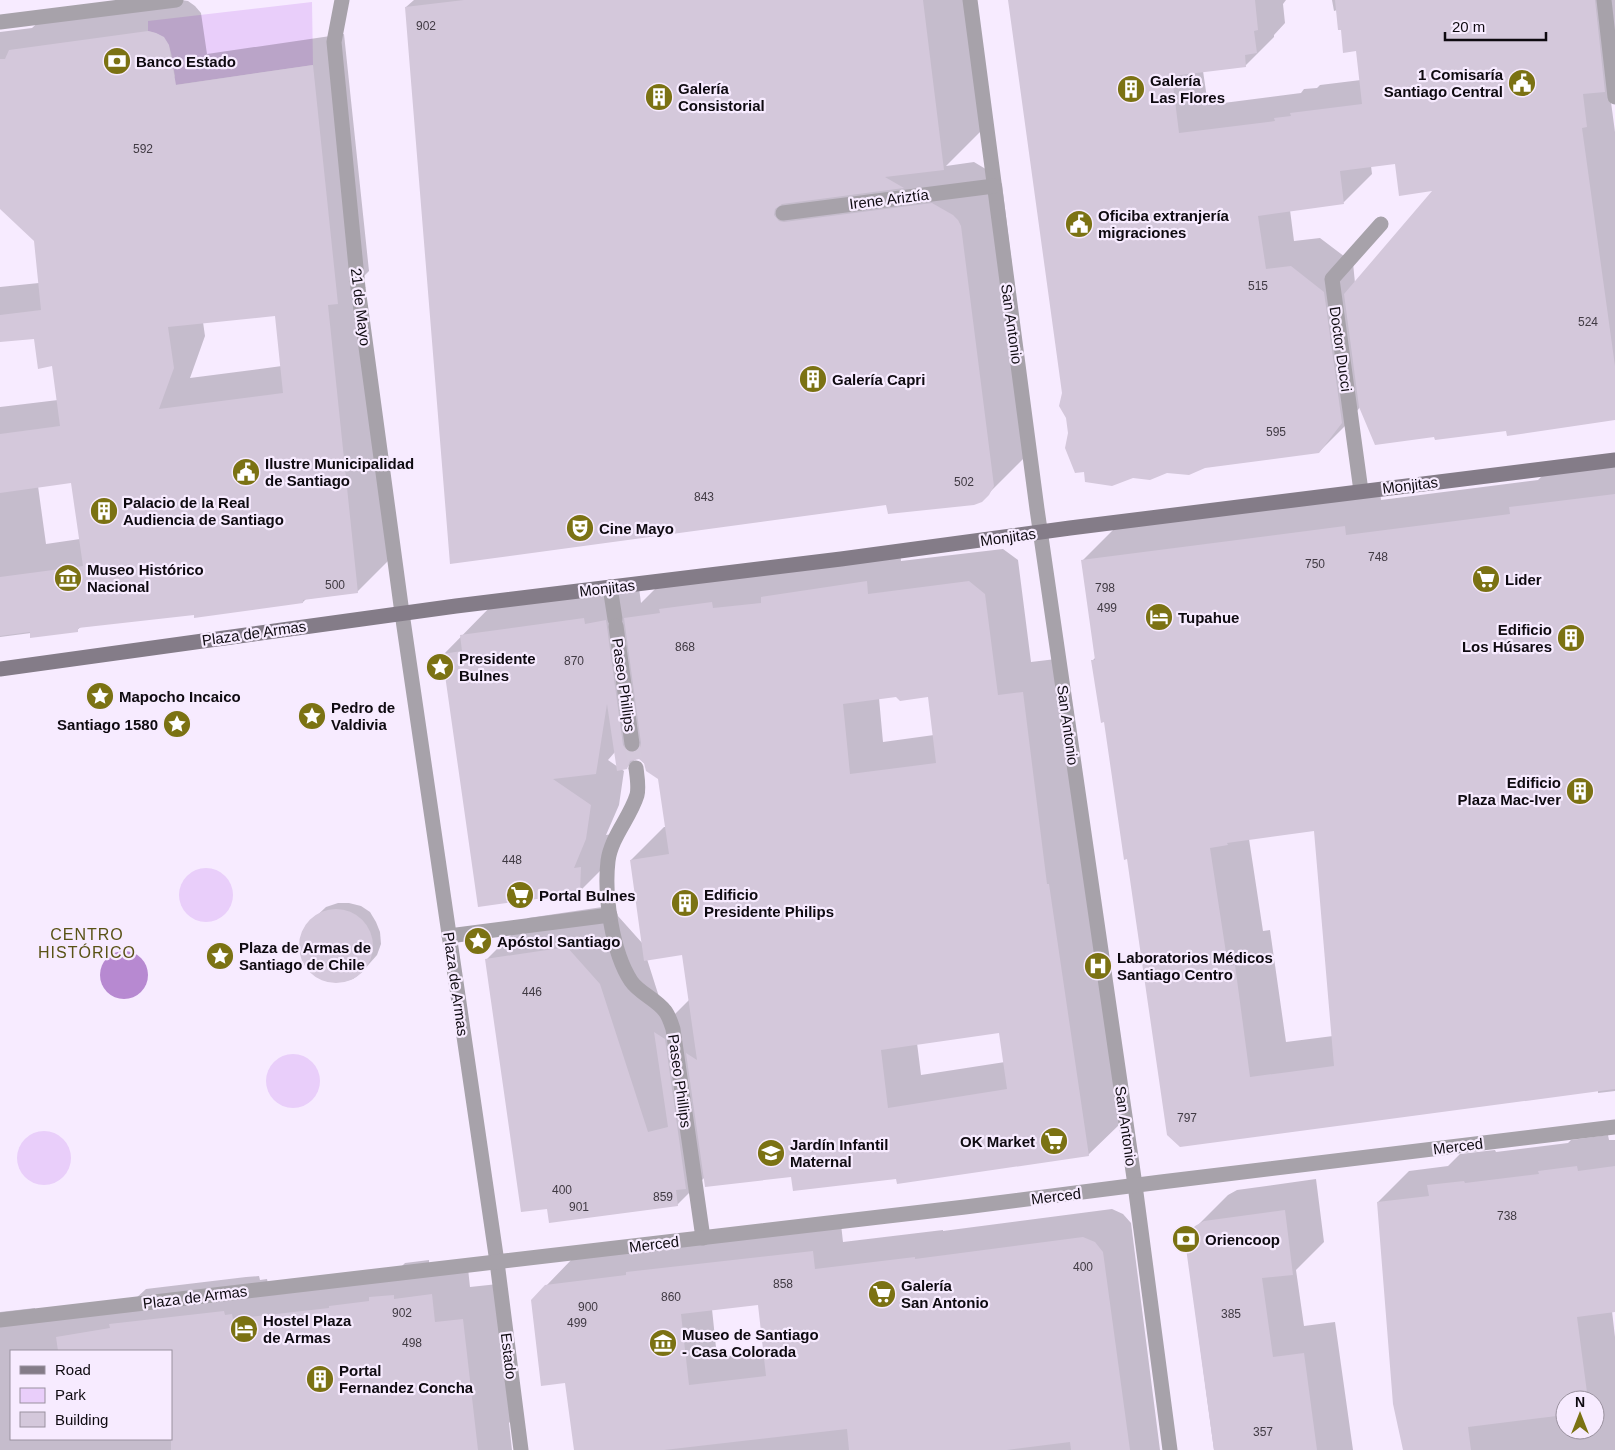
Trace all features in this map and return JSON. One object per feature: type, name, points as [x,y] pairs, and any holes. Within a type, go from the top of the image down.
[{"type":"main road","name":"Monjitas","points":[[402,613],[1615,460]]},
{"type":"main road","name":"Plaza de Armas","points":[[0,669],[402,613]]},
{"type":"street","points":[[0,22],[176,0]]},
{"type":"street","name":"21 de Mayo","points":[[342,0],[334,42],[358,288],[402,613]]},
{"type":"street","name":"San Antonio","points":[[970,0],[1040,532],[1135,1185],[1170,1450]]},
{"type":"street","points":[[1604,0],[1615,97]]},
{"type":"street","name":"Irene Ariztía","points":[[783,213],[994,186]]},
{"type":"street","name":"Doctor Ducci","points":[[1361,492],[1332,278],[1381,224]]},
{"type":"street","name":"Paseo Phillips","points":[[610,587],[632,744]]},
{"type":"street","name":"Plaza de Armas","points":[[0,1320],[498,1262],[402,613]]},
{"type":"street","name":"Paseo Phillips","points":[[636,768],[638,793],[629,816],[613,844],[608,860],[607,887],[610,915],[614,939],[622,963],[632,982],[666,1011],[673,1029],[703,1238]]},
{"type":"street","points":[[449,936],[610,915]]},
{"type":"street","name":"Merced","points":[[498,1262],[965,1208],[1135,1185],[1615,1127]]},
{"type":"street","name":"Estado","points":[[498,1262],[521,1450]]},
{"type":"green space","points":[[312,2],[313,65],[168,86],[175,76],[171,53],[162,37],[148,31],[148,21]]},
{"type":"green space","points":[[206,868],[216,870],[225,876],[231,885],[233,895],[231,905],[225,914],[216,920],[206,922],[196,920],[187,914],[181,905],[179,895],[181,885],[187,876],[196,870]]},
{"type":"green space","points":[[288,1054],[298,1054],[308,1058],[316,1066],[320,1081],[316,1096],[308,1104],[298,1108],[288,1108],[278,1104],[270,1096],[266,1086],[266,1076],[270,1066],[278,1058]]},
{"type":"green space","points":[[39,1131],[49,1131],[63,1139],[69,1148],[71,1158],[69,1168],[63,1177],[49,1185],[39,1185],[29,1180],[22,1173],[17,1163],[17,1153],[22,1143],[29,1136]]},
{"type":"shaded area","points":[[119,951],[129,951],[141,958],[148,970],[148,980],[141,992],[129,999],[119,999],[111,995],[104,988],[100,980],[100,970],[104,962],[111,955]]},
{"type":"building","points":[[464,0],[923,0],[944,170],[885,177],[904,188],[782,204],[775,209],[774,215],[779,221],[784,222],[932,203],[958,220],[961,226],[994,486],[989,495],[982,502],[974,505],[888,514],[886,505],[450,564],[405,7]]},
{"type":"building","points":[[1008,0],[1255,0],[1258,30],[1254,31],[1257,53],[1245,55],[1246,67],[1172,76],[1179,133],[1275,121],[1274,118],[1291,116],[1290,113],[1362,104],[1356,51],[1343,53],[1341,30],[1338,30],[1335,0],[1595,0],[1605,92],[1583,94],[1587,127],[1582,128],[1615,366],[1615,420],[1507,436],[1506,431],[1435,440],[1434,437],[1375,445],[1359,407],[1344,294],[1432,191],[1399,196],[1395,164],[1340,171],[1344,204],[1258,216],[1266,269],[1291,266],[1324,292],[1342,423],[1319,453],[1205,468],[1189,475],[1167,473],[1150,480],[1133,478],[1112,486],[1085,482],[1084,472],[1075,473],[1065,448],[1068,433],[1066,418],[1059,406],[1062,393]]},
{"type":"building","points":[[148,31],[164,37],[169,45],[176,85],[313,65],[338,304],[328,305],[358,593],[303,600],[303,603],[194,618],[194,615],[78,628],[78,632],[30,638],[30,632],[0,636],[0,577],[83,566],[71,483],[0,493],[0,434],[60,426],[52,366],[38,369],[34,339],[0,342],[0,315],[41,310],[34,241],[0,209],[0,59],[5,59],[9,50]],"holes":[[[275,316],[283,393],[159,409],[174,368],[168,327]]]},
{"type":"building","points":[[1615,494],[1615,1089],[1180,1147],[1167,1135],[1127,859],[1124,860],[1104,722],[1101,723],[1091,660],[1095,660],[1081,560],[1345,526],[1346,535],[1510,514],[1509,507]],"holes":[[[1314,831],[1334,1066],[1250,1077],[1235,965],[1228,966],[1210,848],[1228,845],[1227,843]]]},
{"type":"building","points":[[867,581],[868,594],[969,581],[985,594],[998,695],[1023,692],[1047,884],[1049,884],[1089,1156],[897,1184],[896,1179],[793,1191],[791,1177],[705,1187],[686,1053],[697,1060],[682,955],[644,961],[630,860],[669,854],[658,779],[646,771],[644,763],[639,759],[630,761],[627,769],[617,771],[607,704],[596,774],[553,779],[591,805],[586,839],[574,868],[581,867],[580,893],[478,907],[442,654],[462,651],[460,635],[584,618],[585,624],[606,620],[623,745],[628,752],[634,753],[640,748],[641,743],[624,618],[660,613],[659,609],[712,602],[713,608],[761,603],[761,597]],"holes":[[[896,697],[900,701],[928,697],[936,763],[850,774],[843,704]],[[999,1033],[1007,1089],[888,1108],[881,1050]]]},
{"type":"building","points":[[336,909],[357,915],[367,925],[373,946],[367,967],[357,977],[336,983],[315,977],[305,967],[299,946],[305,925],[315,915]]},
{"type":"building","points":[[567,947],[600,984],[648,1132],[668,1127],[654,1032],[665,1039],[686,1189],[676,1190],[678,1206],[549,1223],[547,1209],[521,1212],[485,959]]},
{"type":"building","points":[[1577,1166],[1578,1171],[1615,1166],[1615,1312],[1577,1317],[1587,1390],[1555,1390],[1555,1416],[1468,1427],[1471,1450],[1403,1450],[1393,1404],[1377,1202],[1429,1196],[1427,1185],[1464,1181],[1465,1183],[1539,1174],[1538,1171]]},
{"type":"building","points":[[1285,1210],[1293,1275],[1262,1278],[1273,1357],[1304,1353],[1317,1450],[1214,1450],[1185,1241],[1195,1226],[1204,1221]]},
{"type":"building","points":[[1083,1237],[1095,1242],[1103,1252],[1130,1450],[1071,1450],[1070,1442],[1007,1450],[849,1450],[847,1429],[664,1450],[574,1450],[565,1383],[541,1386],[531,1300],[545,1285],[626,1275],[626,1272],[813,1251],[815,1269],[915,1257],[915,1259]],"holes":[[[758,1305],[766,1376],[689,1385],[681,1314]]]},
{"type":"building","name":"Portal Fernandez Concha","points":[[432,1294],[435,1322],[463,1319],[478,1450],[171,1450],[172,1350],[58,1350],[56,1337],[110,1328],[109,1324],[224,1311],[225,1315],[232,1314],[233,1319],[329,1308],[329,1306],[369,1301],[369,1297],[394,1295],[394,1299]]},
{"type":"tunnel","points":[[632,744],[636,768]]},
{"type":"place","name":"Banco Estado","points":[[117,61]]},
{"type":"place","name":"1 Comisaría Santiago Central","points":[[1522,83]]},
{"type":"place","name":"Galería Las Flores","points":[[1131,89]]},
{"type":"place","name":"Galería Consistorial","points":[[659,97]]},
{"type":"place","name":"Oficiba extranjería migraciones","points":[[1079,224]]},
{"type":"place","name":"Galería Capri","points":[[813,379]]},
{"type":"place","name":"Ilustre Municipalidad de Santiago","points":[[246,472]]},
{"type":"place","name":"Palacio de la Real Audiencia de Santiago","points":[[104,511]]},
{"type":"place","name":"Cine Mayo","points":[[580,528]]},
{"type":"place","name":"Museo Histórico Nacional","points":[[68,578]]},
{"type":"place","name":"Lider","points":[[1486,579]]},
{"type":"place","name":"Tupahue","points":[[1159,617]]},
{"type":"place","name":"Edificio Los Húsares","points":[[1571,638]]},
{"type":"place","name":"Presidente Bulnes","points":[[440,667]]},
{"type":"place","name":"Mapocho Incaico","points":[[100,696]]},
{"type":"place","name":"Pedro de Valdivia","points":[[312,716]]},
{"type":"place","name":"Santiago 1580","points":[[177,724]]},
{"type":"place","name":"Edificio Plaza Mac-Iver","points":[[1580,791]]},
{"type":"place","name":"Portal Bulnes","points":[[520,895]]},
{"type":"place","name":"Edificio Presidente Philips","points":[[685,903]]},
{"type":"place","name":"Apóstol Santiago","points":[[478,941]]},
{"type":"place","name":"Plaza de Armas de Santiago de Chile","points":[[220,956]]},
{"type":"place","name":"Laboratorios Médicos Santiago Centro","points":[[1098,966]]},
{"type":"place","name":"OK Market","points":[[1054,1141]]},
{"type":"place","name":"Jardín Infantil Maternal","points":[[771,1153]]},
{"type":"place","name":"Oriencoop","points":[[1186,1239]]},
{"type":"place","name":"Galería San Antonio","points":[[882,1294]]},
{"type":"place","name":"Hostel Plaza de Armas","points":[[244,1329]]},
{"type":"place","name":"Museo de Santiago - Casa Colorada","points":[[663,1343]]},
{"type":"place","name":"Portal Fernandez Concha","points":[[320,1379]]},
{"type":"district","name":"CENTRO HISTÓRICO","points":[[87,943]]}]
